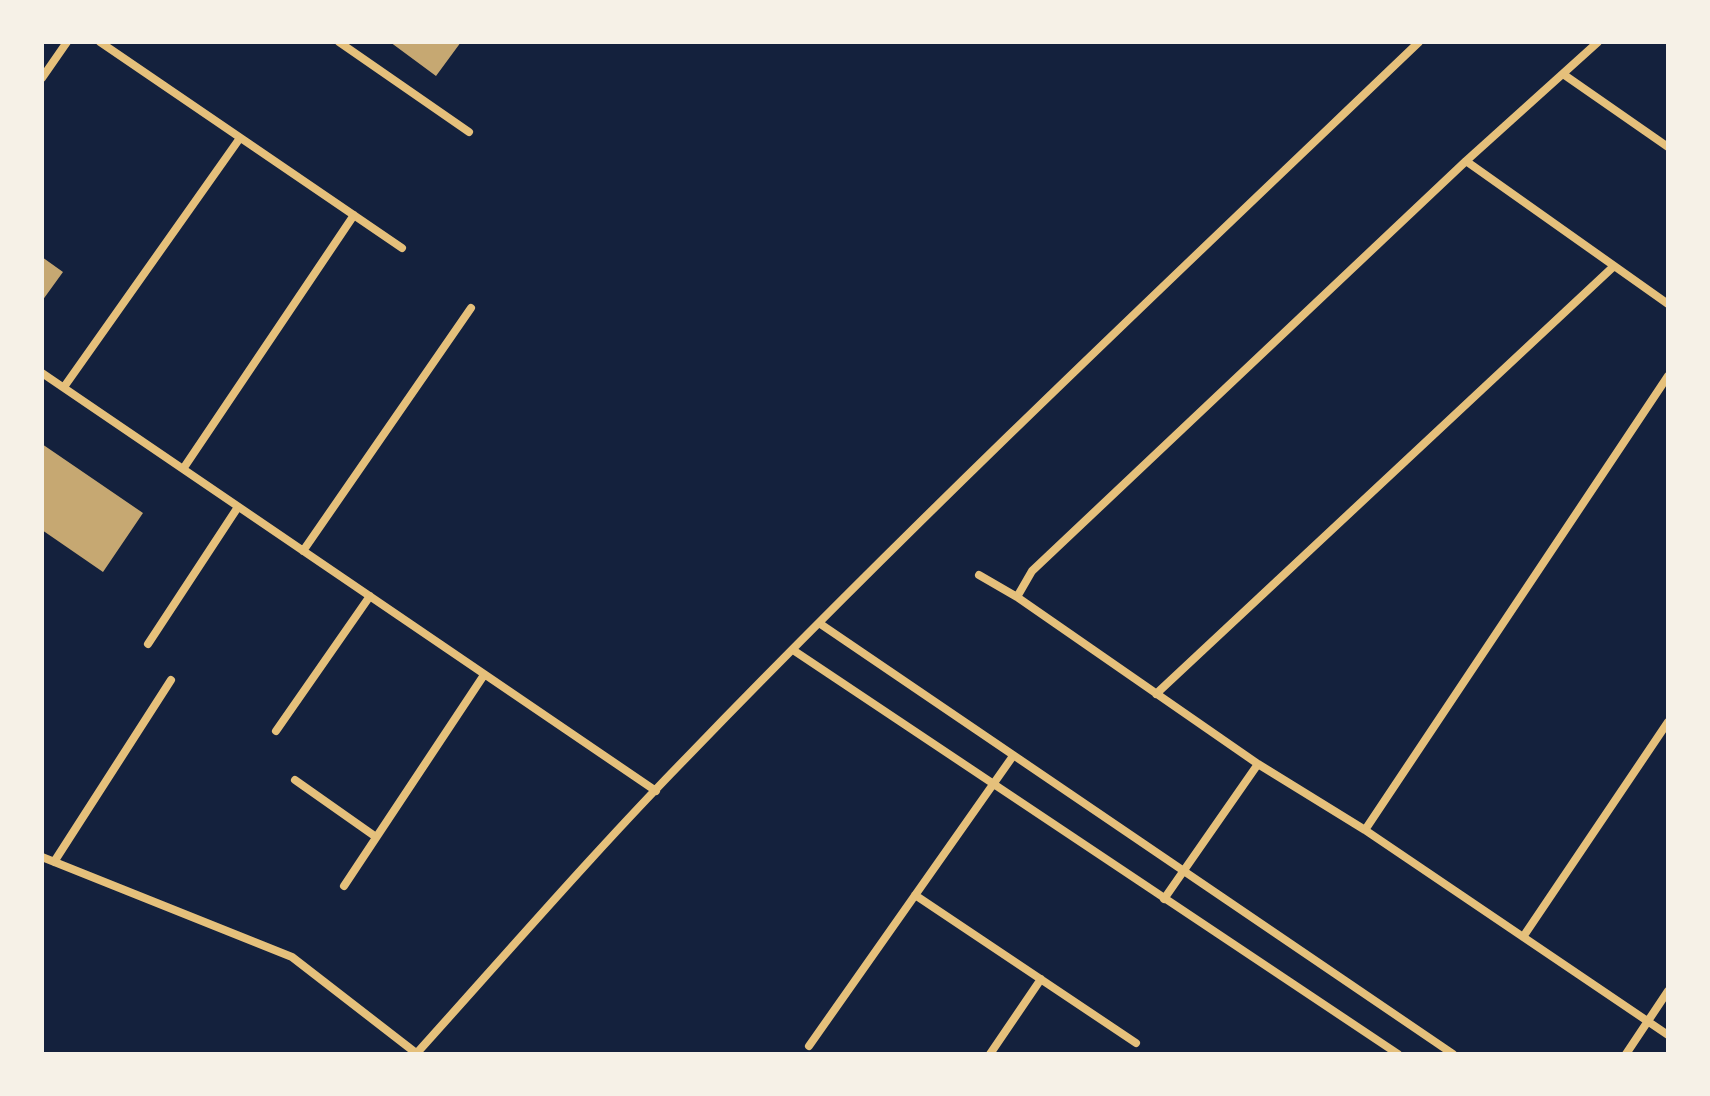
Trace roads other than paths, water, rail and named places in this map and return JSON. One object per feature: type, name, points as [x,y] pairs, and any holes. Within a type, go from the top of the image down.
[{"type":"street","points":[[42,78],[67,42]]},
{"type":"street","points":[[100,42],[402,248]]},
{"type":"street","points":[[339,42],[469,132]]},
{"type":"street","points":[[42,857],[292,957],[416,1054],[656,791],[819,623],[1078,368],[1419,42]]},
{"type":"street","points":[[1017,597],[1032,571],[1466,161],[1598,42]]},
{"type":"street","points":[[1563,74],[1668,147]]},
{"type":"street","points":[[64,387],[240,138]]},
{"type":"street","points":[[1466,161],[1668,304]]},
{"type":"street","points":[[183,469],[354,215]]},
{"type":"street","points":[[1156,694],[1613,267]]},
{"type":"street","points":[[303,551],[471,308]]},
{"type":"street","points":[[42,373],[656,791]]},
{"type":"street","points":[[1365,830],[1668,376]]},
{"type":"street","points":[[148,644],[238,507]]},
{"type":"street","points":[[979,575],[1017,597],[1258,764],[1365,830],[1668,1035]]},
{"type":"street","points":[[276,731],[370,596]]},
{"type":"street","points":[[819,623],[1453,1054]]},
{"type":"street","points":[[793,650],[1398,1054]]},
{"type":"street","points":[[344,886],[484,675]]},
{"type":"street","points":[[54,862],[171,680]]},
{"type":"street","points":[[1523,937],[1668,722]]},
{"type":"street","points":[[809,1046],[1013,756]]},
{"type":"street","points":[[1164,899],[1258,764]]},
{"type":"street","points":[[295,780],[376,837]]},
{"type":"street","points":[[915,895],[1136,1043]]},
{"type":"street","points":[[990,1054],[1041,979]]},
{"type":"street","points":[[1626,1054],[1668,991]]}]
